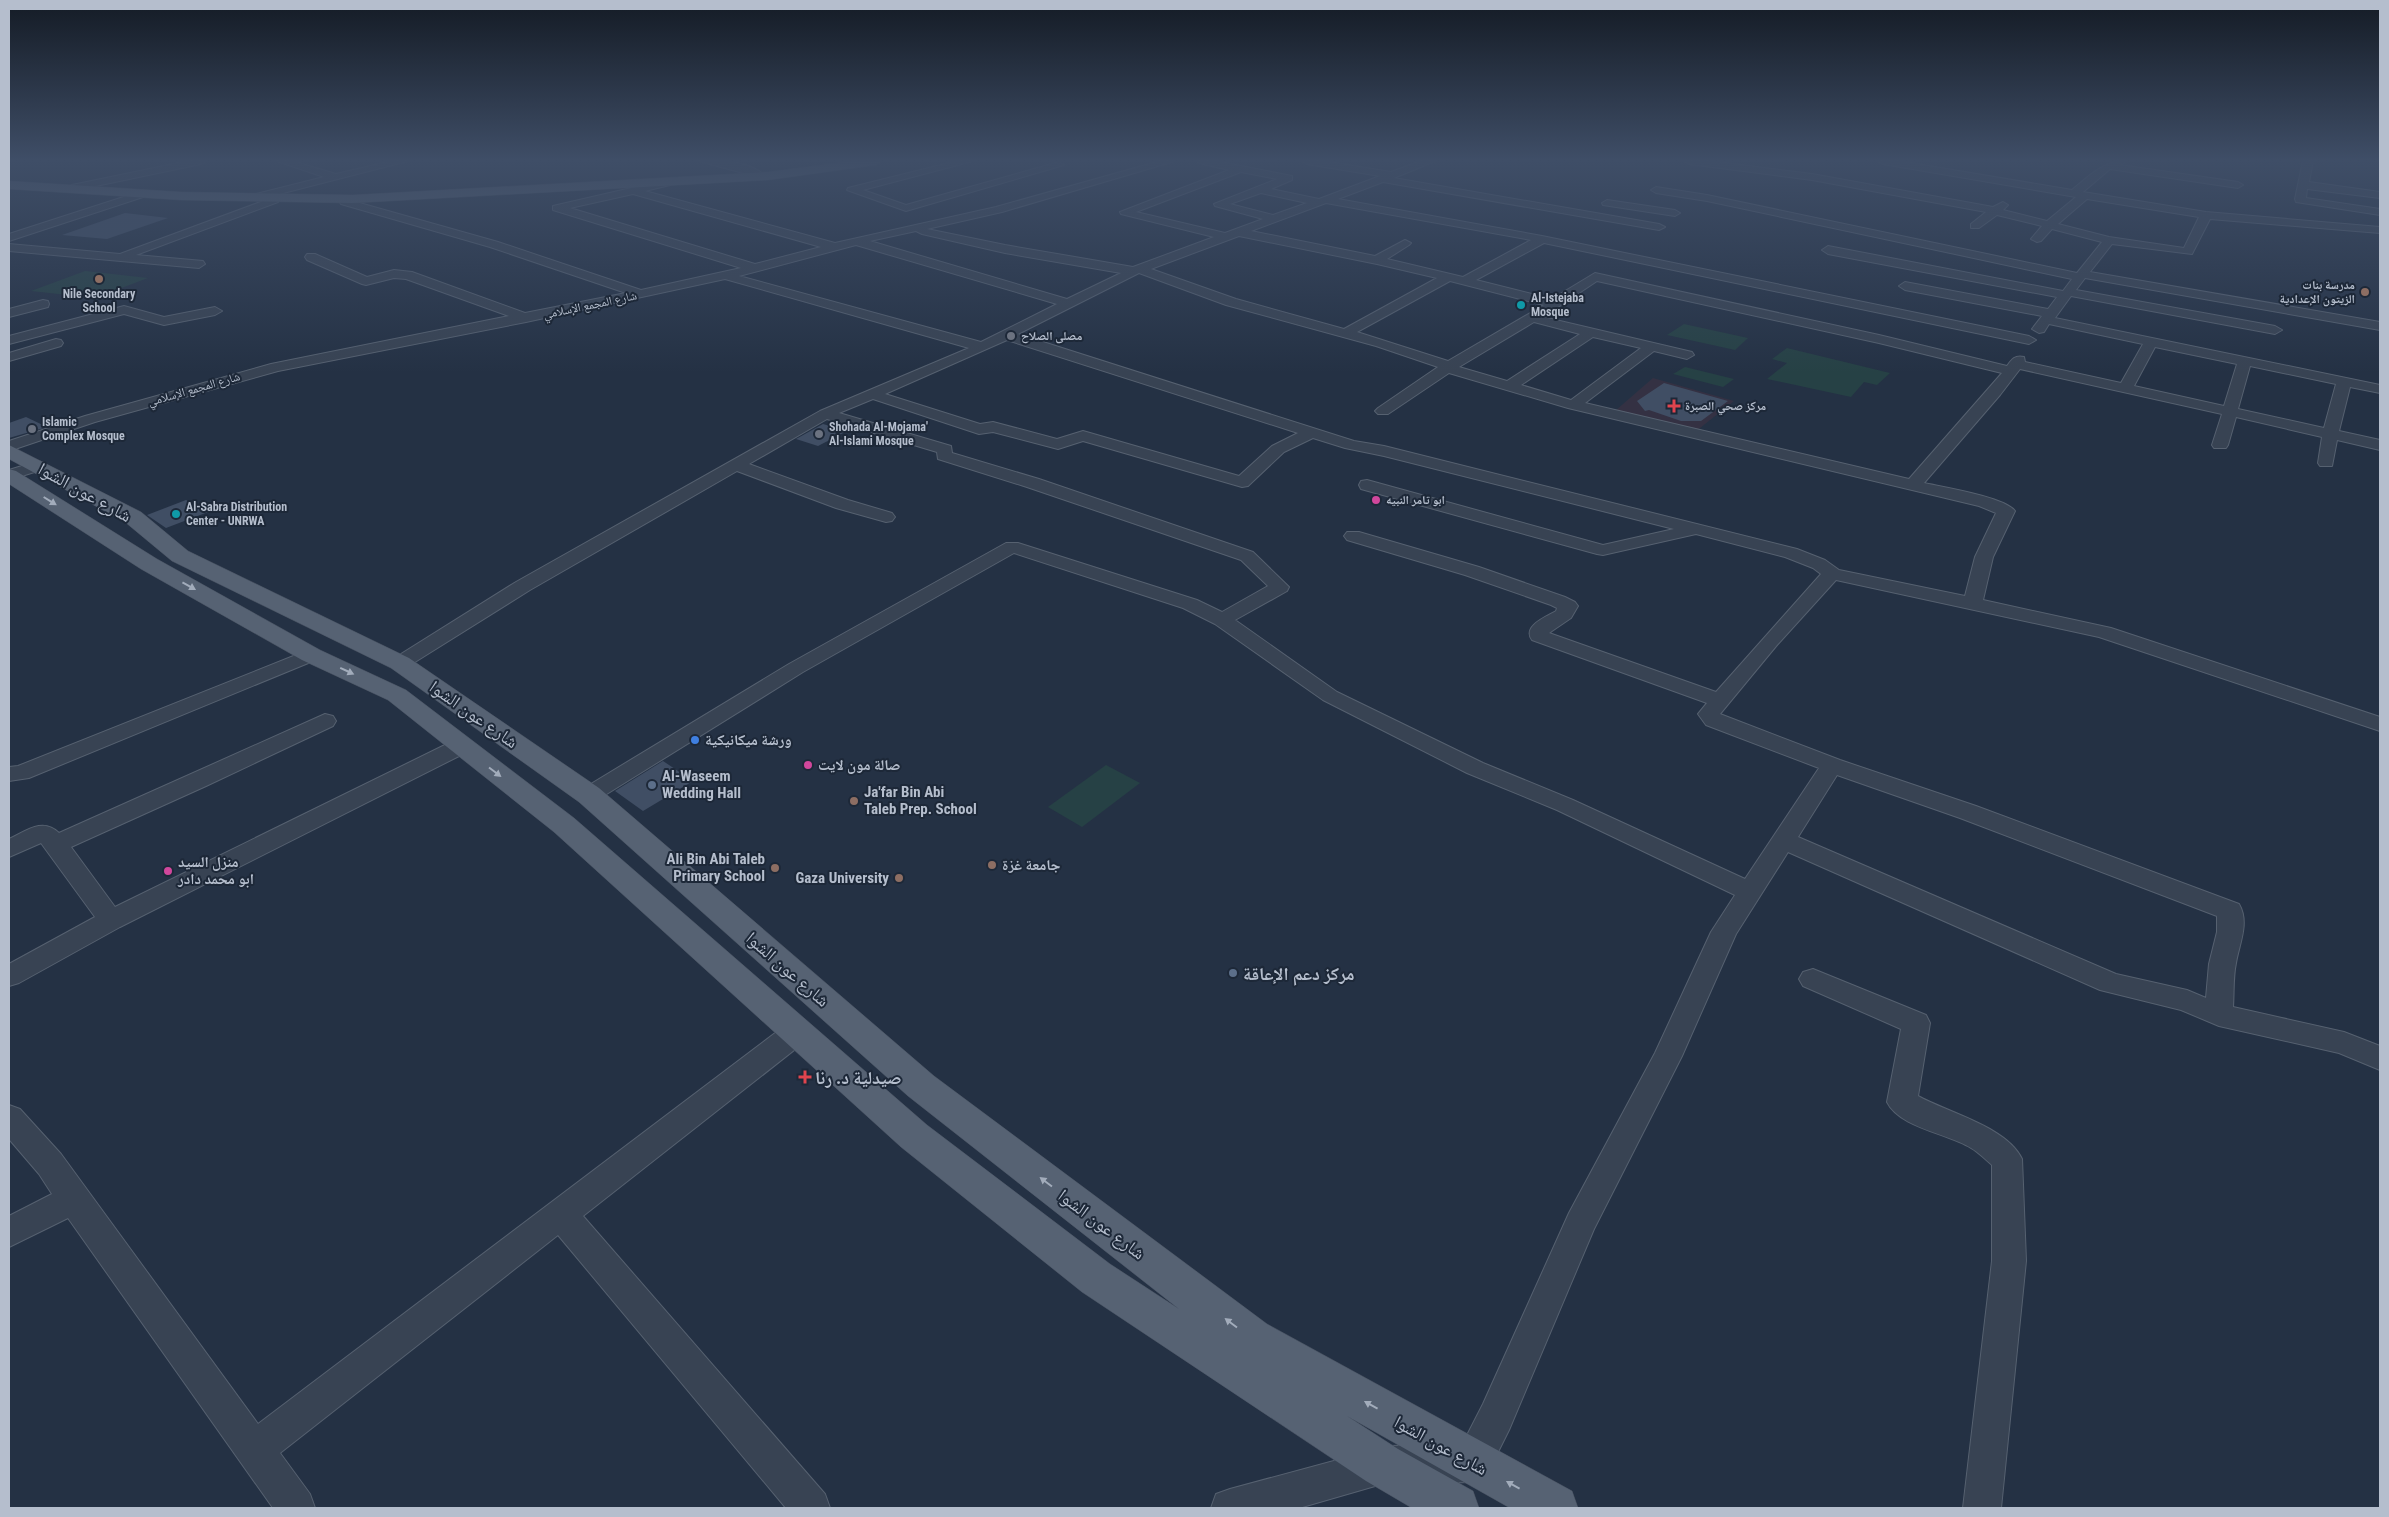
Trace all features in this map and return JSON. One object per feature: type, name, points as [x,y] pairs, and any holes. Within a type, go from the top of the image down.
[{"type":"main road","name":"شارع عون الشوا","points":[[9,451],[19,472],[149,564],[311,655],[397,695],[564,825],[914,1136],[1096,1278],[1382,1465],[1456,1508]]},
{"type":"main road","name":"شارع عون الشوا","points":[[19,472],[133,517],[180,556],[400,663],[588,795],[921,1086],[1252,1339],[1555,1508]]},
{"type":"street","points":[[9,238],[28,232]]},
{"type":"street","points":[[117,258],[188,232]]},
{"type":"street","points":[[455,232],[641,294]]},
{"type":"street","points":[[635,232],[757,269]]},
{"type":"street","points":[[781,232],[836,247]]},
{"type":"street","name":"شارع المجمع الإسلامي","points":[[9,446],[100,416],[276,367],[727,276],[856,241],[906,232]]},
{"type":"street","points":[[924,232],[1005,249],[1137,270],[1231,302],[1346,333],[1573,405],[1985,502],[2006,511],[1984,557],[1973,603]]},
{"type":"street","points":[[1217,232],[1377,260],[1553,303]]},
{"type":"street","points":[[400,663],[523,586],[737,466],[825,414],[982,347],[1137,270],[1240,232]]},
{"type":"street","points":[[1500,232],[1542,239],[1583,237],[2029,340]]},
{"type":"street","points":[[1583,237],[1590,232]]},
{"type":"street","points":[[1876,232],[2083,273],[2380,326]]},
{"type":"street","points":[[1915,232],[2083,273]]},
{"type":"street","points":[[2037,239],[2044,232]]},
{"type":"street","points":[[2074,232],[2109,240],[2188,252],[2198,232]]},
{"type":"street","points":[[1464,282],[1542,239]]},
{"type":"street","points":[[1912,486],[1996,392],[2014,368],[2029,340],[2109,240]]},
{"type":"street","points":[[856,241],[1069,304]]},
{"type":"street","points":[[1377,260],[1405,243]]},
{"type":"street","points":[[9,248],[199,264]]},
{"type":"street","points":[[1828,250],[2276,330]]},
{"type":"street","points":[[311,257],[366,281],[394,274],[408,275],[526,318]]},
{"type":"street","points":[[727,276],[982,347]]},
{"type":"street","points":[[1383,411],[1449,367],[1532,318],[1595,277],[2380,445]]},
{"type":"street","points":[[1346,333],[1447,278]]},
{"type":"street","points":[[1905,286],[2049,317],[2151,342],[2380,389]]},
{"type":"street","points":[[9,312],[43,304]]},
{"type":"street","points":[[9,340],[124,310],[164,321],[215,311]]},
{"type":"street","points":[[9,357],[146,316]]},
{"type":"street","points":[[1532,318],[1687,356]]},
{"type":"street","points":[[1510,386],[1590,333]]},
{"type":"street","points":[[1006,334],[1351,445],[1384,451],[1693,530],[1791,553],[1819,564],[1833,574],[2104,632],[2380,724]]},
{"type":"street","points":[[2125,389],[2151,342]]},
{"type":"street","points":[[1573,405],[1651,347]]},
{"type":"street","points":[[2220,445],[2245,360]]},
{"type":"street","points":[[2326,463],[2330,434],[2344,381]]},
{"type":"street","points":[[872,394],[979,429],[993,427],[1058,444],[1083,436],[1242,482],[1278,449],[1312,432]]},
{"type":"street","points":[[825,414],[945,450],[944,456],[1033,483],[1126,517],[1247,556],[1280,587],[1222,620]]},
{"type":"street","points":[[737,466],[886,517]]},
{"type":"street","points":[[1367,486],[1603,550],[1693,530]]},
{"type":"street","points":[[1353,536],[1472,571],[1558,601],[1568,606],[1564,614],[1540,630],[1539,636],[1720,701]]},
{"type":"street","points":[[588,795],[796,668],[1012,547],[1190,604],[1222,620],[1330,696],[1475,768],[1565,805],[1750,892]]},
{"type":"street","points":[[1833,574],[1825,579],[1804,606],[1770,641],[1709,714],[1714,720],[1832,765],[1968,812],[2230,911],[2230,932],[2222,964],[2219,1015]]},
{"type":"street","points":[[9,774],[21,773],[311,655]]},
{"type":"street","points":[[56,844],[198,782],[326,721]]},
{"type":"street","points":[[9,976],[111,920],[461,746]]},
{"type":"street","points":[[1230,1508],[1367,1472],[1382,1465],[1473,1463],[1496,1417],[1580,1223],[1668,1056],[1724,932],[1832,765]]},
{"type":"street","points":[[9,849],[44,832],[56,844],[111,920]]},
{"type":"street","points":[[1783,840],[2110,983],[2186,1001],[2219,1015],[2344,1043],[2380,1058]]},
{"type":"street","points":[[1813,979],[1916,1023],[1902,1102],[1928,1117],[1981,1138],[2007,1159],[2009,1260],[1982,1508]]},
{"type":"street","points":[[254,1450],[797,1032]]},
{"type":"street","points":[[9,1118],[50,1164],[72,1200],[164,1322],[296,1508]]},
{"type":"street","points":[[9,1232],[72,1200]]},
{"type":"street","points":[[561,1214],[811,1508]]},
{"type":"shaded area","name":"مركز صحي الصبرة","points":[[1653,378],[1734,401],[1695,432],[1615,411]]},
{"type":"green space","points":[[85,271],[148,278],[95,298],[31,291]]},
{"type":"green space","points":[[1684,324],[1748,338],[1735,350],[1667,335]]},
{"type":"green space","points":[[1787,348],[1890,373],[1877,385],[1864,382],[1851,397],[1767,379],[1787,363],[1772,359]]},
{"type":"green space","points":[[1685,367],[1734,379],[1723,387],[1673,374]]},
{"type":"green space","points":[[1106,765],[1140,783],[1082,827],[1048,807]]},
{"type":"building","points":[[71,232],[128,232],[107,239],[62,235]]},
{"type":"building","name":"مركز صحي الصبرة","points":[[1664,383],[1728,401],[1701,421],[1681,421],[1649,410],[1645,411],[1637,401]]},
{"type":"building","points":[[26,417],[47,427],[9,438],[9,423]]},
{"type":"building","name":"Shohada Al-Mojama' Al-Islami Mosque","points":[[823,424],[847,431],[818,446],[796,439]]},
{"type":"building","name":"Al-Sabra Distribution Center - UNRWA","points":[[186,500],[208,512],[166,528],[147,515]]},
{"type":"building","name":"Al-Waseem Wedding Hall","points":[[663,761],[693,781],[643,811],[615,791]]},
{"type":"place","name":"Nile Secondary School","points":[[99,279]]},
{"type":"place","name":"مدرسة بنات الزيتون الإعدادية","points":[[2365,292]]},
{"type":"place","name":"Al-Istejaba Mosque","points":[[1521,305]]},
{"type":"place","name":"مصلى الصلاح","points":[[1011,336]]},
{"type":"place","name":"مركز صحي الصبرة","points":[[1674,406]]},
{"type":"place","name":"Islamic Complex Mosque","points":[[32,429]]},
{"type":"place","name":"Shohada Al-Mojama' Al-Islami Mosque","points":[[819,434]]},
{"type":"place","name":"ابو تامر النبيه","points":[[1376,500]]},
{"type":"place","name":"Al-Sabra Distribution Center - UNRWA","points":[[176,514]]},
{"type":"place","name":"ورشة ميكانيكية","points":[[695,740]]},
{"type":"place","name":"صالة مون لايت","points":[[808,765]]},
{"type":"place","name":"Al-Waseem Wedding Hall","points":[[652,785]]},
{"type":"place","name":"Ja'far Bin Abi Taleb Prep. School","points":[[854,801]]},
{"type":"place","name":"جامعة غزة","points":[[992,865]]},
{"type":"place","name":"Ali Bin Abi Taleb Primary School","points":[[775,868]]},
{"type":"place","name":"منزل السيد ابو محمد دادر","points":[[168,871]]},
{"type":"place","name":"Gaza University","points":[[899,878]]},
{"type":"place","name":"مركز دعم الإعاقة","points":[[1233,973]]},
{"type":"place","name":"صيدلية د. رنا","points":[[805,1077]]}]
